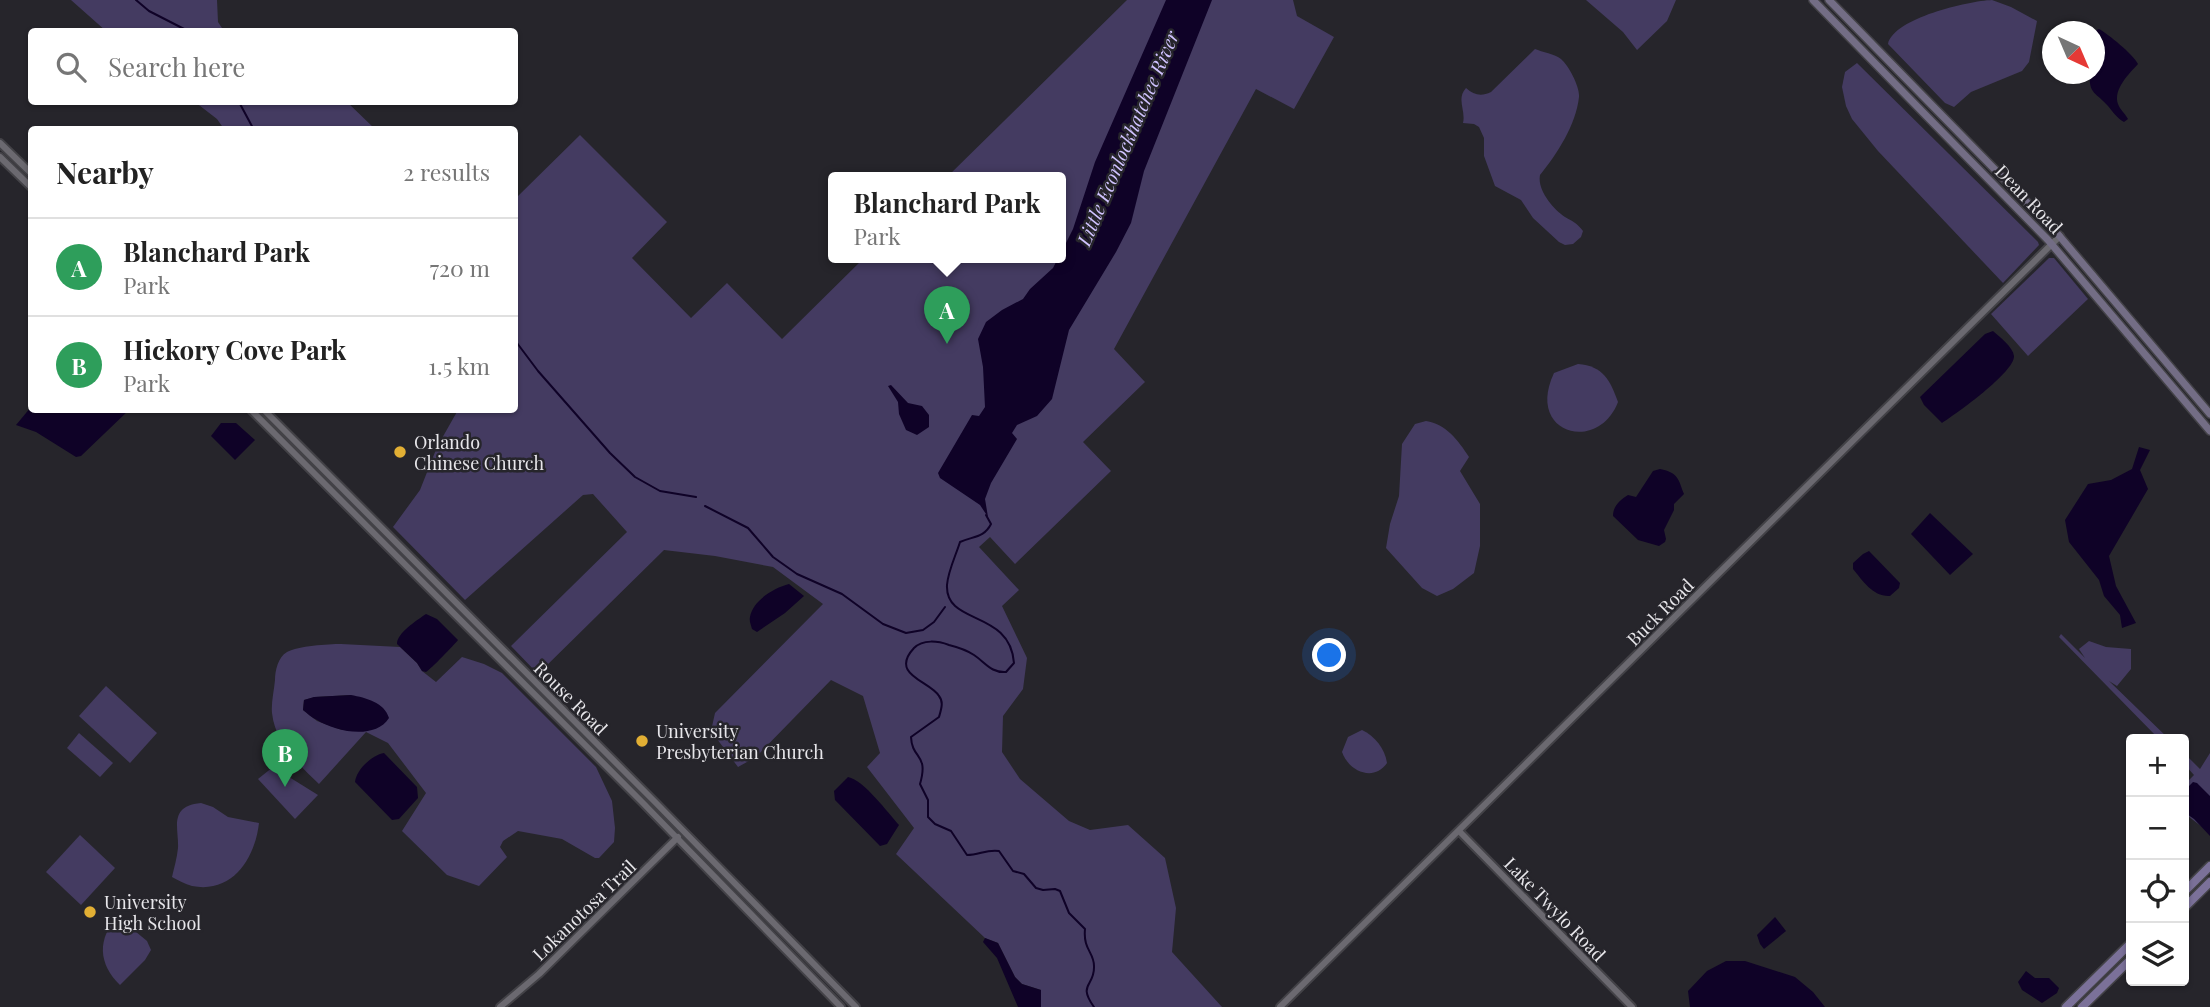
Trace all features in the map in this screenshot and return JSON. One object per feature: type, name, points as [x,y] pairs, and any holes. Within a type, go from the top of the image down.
[{"type":"main road","name":"Dean Road","points":[[1813,0],[2052,244],[2210,431]]},
{"type":"main road","name":"Dean Road","points":[[1829,0],[2060,236],[2210,414]]},
{"type":"main road","points":[[2189,887],[2210,866]]},
{"type":"main road","points":[[2189,903],[2210,882]]},
{"type":"main road","points":[[2066,1007],[2126,948]]},
{"type":"main road","points":[[2082,1007],[2126,964]]},
{"type":"street","points":[[0,143],[28,170]]},
{"type":"street","points":[[0,157],[28,184]]},
{"type":"street","name":"Buck Road","points":[[1280,1007],[2060,236]]},
{"type":"street","name":"Rouse Road","points":[[254,413],[677,838],[841,1007]]},
{"type":"street","name":"Rouse Road","points":[[267,413],[856,1007]]},
{"type":"street","name":"Lokanotosa Trail","points":[[500,1007],[539,974],[677,838],[680,828]]},
{"type":"street","name":"Lake Twylo Road","points":[[1459,831],[1632,1007]]},
{"type":"shaded area","points":[[71,0],[217,0],[218,22],[222,28],[103,28]]},
{"type":"shaded area","points":[[1127,0],[1293,0],[1297,16],[1334,37],[1294,109],[1256,89],[1114,349],[1145,382],[1083,442],[1111,471],[1015,564],[990,537],[979,547],[1019,590],[1002,606],[1027,658],[1023,689],[1003,716],[1002,752],[1020,779],[1069,821],[1090,830],[1128,825],[1165,858],[1176,908],[1172,952],[1222,1007],[1041,1007],[1041,990],[1022,984],[1015,977],[998,943],[985,938],[896,854],[914,828],[867,767],[880,753],[863,696],[831,680],[756,757],[738,767],[711,731],[715,713],[823,604],[773,567],[664,550],[538,674],[511,646],[627,532],[593,494],[583,495],[465,600],[393,527],[420,490],[437,447],[456,413],[518,413],[518,196],[580,135],[667,222],[632,258],[691,318],[727,283],[782,339],[859,263],[1066,263],[1066,172],[952,172]]},
{"type":"shaded area","points":[[1586,0],[1676,0],[1667,21],[1637,50],[1623,32]]},
{"type":"shaded area","points":[[1992,0],[2037,21],[2029,62],[2022,71],[1971,92],[1954,107],[1945,103],[1888,44],[1903,26],[1917,19],[1950,8]]},
{"type":"shaded area","points":[[1535,49],[1561,59],[1573,77],[1579,93],[1570,128],[1540,175],[1543,193],[1551,204],[1583,231],[1573,244],[1565,245],[1559,242],[1533,218],[1521,200],[1495,186],[1484,156],[1484,138],[1479,127],[1463,123],[1461,100],[1466,88],[1478,94],[1491,92]]},
{"type":"shaded area","points":[[1857,63],[2038,242],[2039,245],[2003,283],[1878,151],[1852,119],[1842,87],[1845,72]]},
{"type":"shaded area","points":[[199,105],[350,105],[372,126],[222,126]]},
{"type":"shaded area","points":[[2049,258],[2054,258],[2088,299],[2028,356],[1991,314]]},
{"type":"shaded area","points":[[1578,364],[1600,371],[1612,387],[1618,402],[1608,418],[1595,428],[1581,432],[1568,430],[1556,423],[1549,411],[1548,394],[1554,373]]},
{"type":"shaded area","points":[[1426,421],[1445,429],[1469,457],[1460,471],[1480,504],[1480,546],[1474,573],[1453,589],[1437,596],[1422,588],[1386,548],[1399,496],[1402,444],[1415,424]]},
{"type":"shaded area","points":[[2061,634],[2085,658],[2079,649],[2089,641],[2106,647],[2131,649],[2131,669],[2117,686],[2109,681],[2164,734],[2154,734],[2059,637]]},
{"type":"shaded area","points":[[335,644],[400,647],[436,682],[462,657],[502,673],[596,767],[612,801],[614,842],[599,858],[595,858],[562,839],[518,831],[503,841],[500,847],[507,857],[479,886],[447,875],[402,831],[426,793],[388,743],[366,732],[319,784],[296,761],[278,734],[272,705],[281,657],[298,648]],"holes":[[[351,695],[342,730],[317,721],[303,710],[304,700]]]},
{"type":"shaded area","points":[[106,686],[157,733],[130,763],[79,716]]},
{"type":"shaded area","points":[[1362,730],[1375,739],[1386,758],[1387,763],[1375,772],[1356,769],[1345,759],[1342,752],[1348,737]]},
{"type":"shaded area","points":[[79,733],[113,763],[100,777],[67,748]]},
{"type":"shaded area","points":[[2210,753],[2210,833],[2189,817],[2189,780],[2194,775],[2189,770],[2189,758],[2200,769]]},
{"type":"shaded area","points":[[273,767],[318,795],[295,819],[258,779]]},
{"type":"shaded area","points":[[201,803],[228,817],[259,823],[253,849],[239,871],[230,879],[206,887],[192,886],[172,877],[178,848],[179,814],[191,805]]},
{"type":"shaded area","points":[[80,835],[115,868],[81,905],[46,872]]},
{"type":"shaded area","points":[[118,917],[147,941],[151,950],[145,960],[120,985],[107,968],[103,951],[106,934]]},
{"type":"water","points":[[1166,0],[1212,0],[1144,171],[1131,223],[1069,330],[1052,399],[1037,416],[1017,425],[1012,433],[1017,439],[991,483],[985,499],[988,517],[980,505],[940,478],[938,473],[972,415],[979,416],[985,407],[983,367],[978,339],[986,322],[1023,299],[1056,263],[1066,263],[1066,243],[1095,162]]},
{"type":"water","points":[[2105,33],[2126,50],[2138,64],[2123,82],[2117,98],[2128,119],[2124,122],[2117,117],[2090,86],[2105,84]]},
{"type":"water","points":[[1993,331],[2011,349],[2014,356],[2012,363],[1984,392],[1942,423],[1924,405],[1920,397],[1985,334]]},
{"type":"water","points":[[891,385],[908,403],[922,406],[929,415],[929,427],[917,435],[906,430],[899,414],[898,402],[888,386]]},
{"type":"water","points":[[28,411],[28,413],[126,413],[81,456],[76,457],[36,432],[16,425]]},
{"type":"water","points":[[221,423],[236,423],[255,440],[235,460],[211,436]]},
{"type":"water","points":[[2139,447],[2150,450],[2140,470],[2148,489],[2109,556],[2116,586],[2136,623],[2122,628],[2120,615],[2104,596],[2099,580],[2069,542],[2065,520],[2088,484],[2111,480],[2132,469]]},
{"type":"water","points":[[1660,469],[1674,475],[1684,494],[1674,504],[1674,510],[1664,530],[1665,542],[1659,546],[1638,540],[1613,516],[1620,501],[1628,495],[1636,497],[1653,471]]},
{"type":"water","points":[[1930,513],[1973,554],[1950,575],[1911,534]]},
{"type":"water","points":[[1869,551],[1900,583],[1899,588],[1890,596],[1873,591],[1853,569],[1853,563]]},
{"type":"water","points":[[789,584],[804,596],[757,632],[752,629],[750,618],[755,605],[777,588]]},
{"type":"water","points":[[426,614],[437,619],[458,640],[426,672],[397,644],[404,632]]},
{"type":"water","points":[[351,695],[379,704],[389,718],[375,729],[355,732],[334,728],[303,710],[304,700]]},
{"type":"water","points":[[384,753],[417,787],[418,798],[399,819],[392,820],[355,782],[365,764]]},
{"type":"water","points":[[848,777],[868,790],[899,825],[887,844],[880,846],[835,800],[834,791]]},
{"type":"water","points":[[2193,782],[2197,783],[2210,796],[2210,836],[2189,816],[2189,786]]},
{"type":"water","points":[[1775,917],[1786,931],[1764,949],[1757,935]]},
{"type":"water","points":[[985,938],[998,943],[1015,977],[1022,984],[1041,990],[1041,1007],[1018,1007],[997,958],[983,942]]},
{"type":"water","points":[[1726,961],[1745,961],[1795,977],[1813,992],[1825,1007],[1690,1007],[1688,991],[1707,971]]},
{"type":"water","points":[[2026,971],[2035,978],[2049,978],[2059,988],[2057,993],[2042,1003],[2022,990],[2018,982]]},
{"type":"waterway","points":[[136,0],[149,11],[182,28]]},
{"type":"waterway","points":[[241,105],[252,126]]},
{"type":"waterway","points":[[518,344],[610,453],[635,477],[660,491],[696,497]]},
{"type":"waterway","points":[[705,506],[748,528],[773,557],[797,574],[842,594],[883,624],[906,633],[923,630],[934,622],[945,607]]},
{"type":"waterway","name":"Little Econlockhatchee River","points":[[986,515],[991,524],[985,532],[960,542],[950,569],[947,585],[949,598],[956,607],[991,625],[1002,634],[1010,646],[1014,663],[1006,672],[1001,672],[992,669],[969,652],[945,644],[926,642],[914,648],[906,665],[909,671],[934,691],[942,703],[939,717],[911,737],[923,767],[920,784],[928,800],[928,817],[935,824],[951,831],[967,855],[999,851],[1013,871],[1024,874],[1036,888],[1060,891],[1069,913],[1085,929],[1086,942],[1094,966],[1087,993],[1094,1007]]},
{"type":"place","name":"Blanchard Park","points":[[947,344]]},
{"type":"place","name":"Orlando Chinese Church","points":[[400,452]]},
{"type":"place","name":"University Presbyterian Church","points":[[642,741]]},
{"type":"place","name":"Hickory Cove Park","points":[[285,787]]},
{"type":"place","name":"University High School","points":[[90,912]]}]
